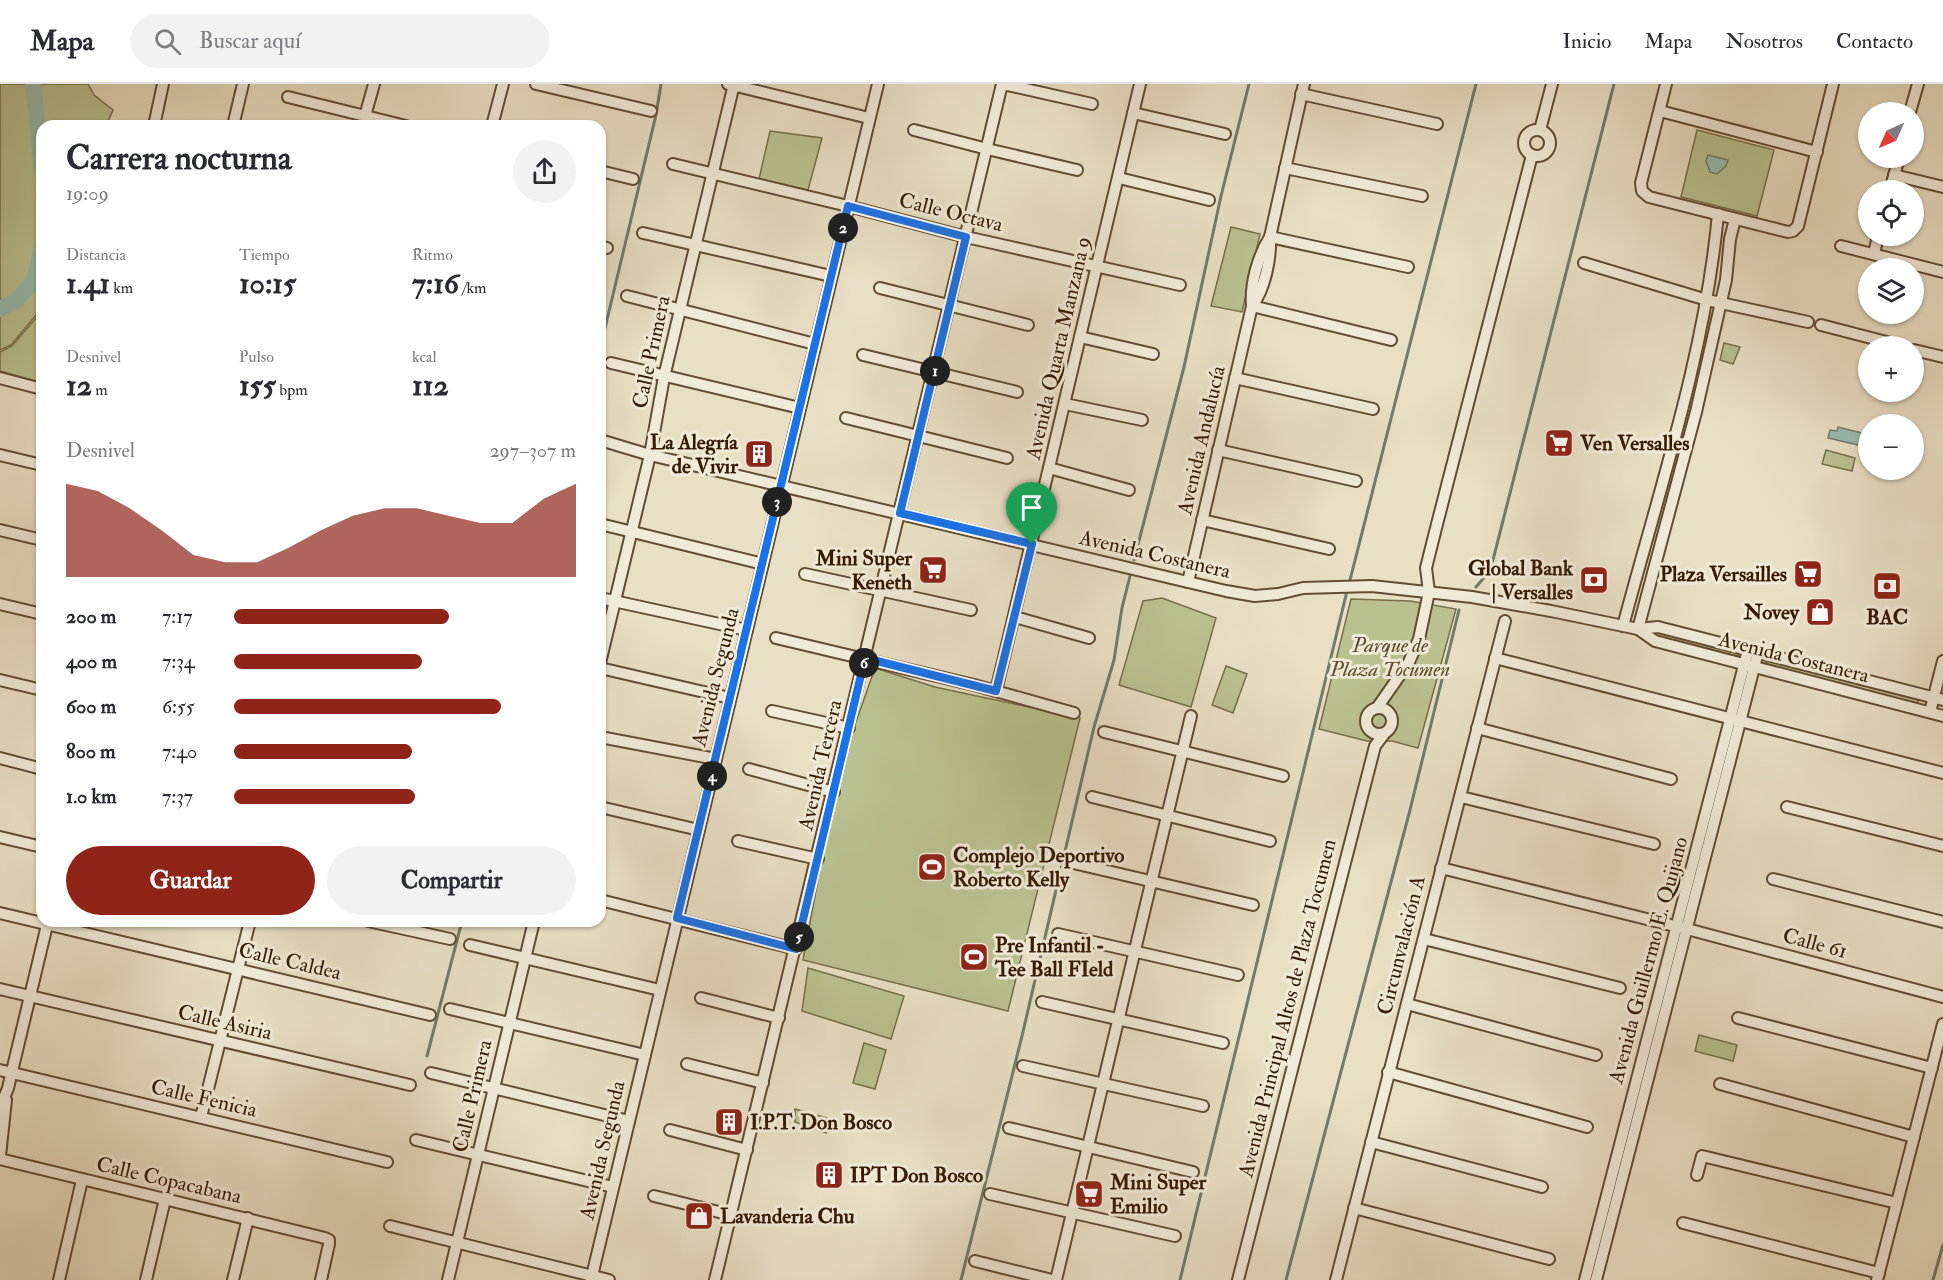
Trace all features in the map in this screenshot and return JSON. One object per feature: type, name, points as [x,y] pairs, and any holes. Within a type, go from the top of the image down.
[{"type":"street","points":[[155,120],[163,84]]},
{"type":"street","points":[[234,120],[243,84]]},
{"type":"street","points":[[365,116],[374,84]]},
{"type":"street","points":[[494,120],[503,84]]},
{"type":"street","points":[[536,84],[651,111]]},
{"type":"street","points":[[732,84],[869,118]]},
{"type":"street","name":"Calle Primera","points":[[606,639],[650,455],[664,377],[732,84]]},
{"type":"street","name":"Avenida Segunda","points":[[591,1278],[878,84]]},
{"type":"street","points":[[1003,84],[1092,104]]},
{"type":"street","name":"Avenida Tercera","points":[[715,1280],[1003,84]]},
{"type":"street","name":"Avenida Quarta Manzana 9","points":[[996,691],[1140,84]]},
{"type":"street","points":[[1540,130],[1552,84]]},
{"type":"street","points":[[1666,84],[1641,183],[1642,192],[1648,197],[1788,232],[1793,231],[1798,225],[1833,84]]},
{"type":"street","points":[[1913,102],[1918,84]]},
{"type":"street","points":[[1303,89],[1437,124]]},
{"type":"street","name":"Avenida Andalucía","points":[[1188,582],[1252,306],[1251,294],[1263,248],[1270,237],[1303,89]]},
{"type":"street","points":[[288,97],[381,120]]},
{"type":"street","points":[[1660,111],[1817,152]]},
{"type":"street","points":[[1133,113],[1225,134]]},
{"type":"street","points":[[914,130],[1077,170]]},
{"type":"street","points":[[1540,130],[1549,138],[1550,147],[1545,154],[1533,155],[1524,147],[1524,140],[1529,133],[1540,130]]},
{"type":"street","points":[[1375,746],[1366,720],[1370,712],[1383,706],[1415,651],[1429,592],[1426,568],[1430,550],[1533,155]]},
{"type":"street","name":"Calle Octava","points":[[673,164],[966,237],[1180,285]]},
{"type":"street","points":[[1285,168],[1422,196]]},
{"type":"street","points":[[1893,180],[1896,168]]},
{"type":"street","points":[[606,172],[633,179]]},
{"type":"street","points":[[1894,175],[1943,187]]},
{"type":"street","points":[[1119,178],[1209,200]]},
{"type":"street","points":[[1623,626],[1695,357],[1707,300],[1718,214]]},
{"type":"street","points":[[1638,629],[1724,303],[1735,219]]},
{"type":"street","points":[[643,233],[831,276]]},
{"type":"street","points":[[1270,237],[1408,267]]},
{"type":"street","points":[[1841,246],[1943,272]]},
{"type":"street","points":[[1874,254],[1876,246]]},
{"type":"street","points":[[1584,263],[1707,300],[1808,322]]},
{"type":"street","points":[[880,288],[1028,325]]},
{"type":"street","points":[[627,296],[815,344]]},
{"type":"street","points":[[1252,306],[1391,340]]},
{"type":"street","points":[[1821,325],[1863,336]]},
{"type":"street","points":[[1080,337],[1153,354]]},
{"type":"street","points":[[1924,352],[1943,357]]},
{"type":"street","points":[[863,355],[1017,392]]},
{"type":"street","points":[[610,363],[800,408]]},
{"type":"street","points":[[0,378],[36,387]]},
{"type":"street","points":[[1235,378],[1373,409]]},
{"type":"street","points":[[1065,404],[1142,420]]},
{"type":"street","points":[[1682,408],[1696,412]]},
{"type":"street","points":[[846,418],[1007,458]]},
{"type":"street","name":"Avenida Costanera","points":[[606,442],[650,455],[1255,596],[1278,594],[1303,588],[1340,586],[1429,592],[1541,609],[1638,629],[1658,627],[1939,699]]},
{"type":"street","points":[[1218,450],[1356,481]]},
{"type":"street","points":[[0,455],[36,464]]},
{"type":"street","points":[[1049,468],[1129,490]]},
{"type":"street","points":[[1202,520],[1329,549]]},
{"type":"street","points":[[606,525],[763,564]]},
{"type":"street","points":[[0,530],[36,539]]},
{"type":"street","points":[[805,574],[971,610]]},
{"type":"street","points":[[606,600],[747,630]]},
{"type":"street","points":[[0,604],[36,613]]},
{"type":"street","points":[[1015,617],[1089,638]]},
{"type":"street","name":"Circunvalación A","points":[[1337,1280],[1388,1072],[1505,621]]},
{"type":"street","name":"Avenida Costanera","points":[[1638,629],[1655,641],[1943,716]]},
{"type":"street","points":[[776,638],[865,658],[1074,712]]},
{"type":"street","name":"Avenida Guillermo E. Quijano","points":[[1585,1280],[1600,1242],[1753,651]]},
{"type":"street","points":[[1495,658],[1943,773]]},
{"type":"street","points":[[1930,712],[1939,699],[1943,661]]},
{"type":"street","points":[[606,669],[730,698]]},
{"type":"street","points":[[0,680],[36,689]]},
{"type":"street","points":[[1371,732],[1384,734],[1390,729],[1393,721],[1383,706]]},
{"type":"street","points":[[772,711],[849,728]]},
{"type":"street","points":[[975,1261],[1054,1280],[1191,716]]},
{"type":"street","points":[[1477,728],[1671,779]]},
{"type":"street","points":[[1104,732],[1283,776]]},
{"type":"street","name":"Avenida Principal Altos de Plaza Tocumen","points":[[1238,1280],[1375,746],[1384,734]]},
{"type":"street","points":[[606,738],[716,759]]},
{"type":"street","points":[[0,758],[36,767]]},
{"type":"street","points":[[749,769],[834,792]]},
{"type":"street","points":[[1092,797],[1270,841]]},
{"type":"street","points":[[1461,797],[1654,844]]},
{"type":"street","points":[[1787,807],[1943,846]]},
{"type":"street","points":[[606,808],[699,830]]},
{"type":"street","points":[[0,837],[36,846]]},
{"type":"street","points":[[738,841],[818,859]]},
{"type":"street","points":[[1073,863],[1253,905]]},
{"type":"street","name":"Calle 61","points":[[1441,868],[1682,928],[1943,997]]},
{"type":"street","points":[[1773,879],[1943,922]]},
{"type":"street","points":[[606,901],[796,949]]},
{"type":"street","name":"Calle Caldea","points":[[0,913],[36,920]]},
{"type":"street","points":[[0,1108],[12,1073],[47,927]]},
{"type":"street","name":"Calle Caldea","points":[[68,927],[430,1015]]},
{"type":"street","points":[[201,1117],[249,927]]},
{"type":"street","points":[[395,927],[450,939]]},
{"type":"street","name":"Calle Primera","points":[[448,1280],[533,927]]},
{"type":"street","points":[[1058,934],[1238,975]]},
{"type":"street","points":[[1424,939],[1620,988]]},
{"type":"street","points":[[470,945],[660,990]]},
{"type":"street","name":"Calle Asiria","points":[[0,989],[410,1085]]},
{"type":"street","points":[[701,998],[779,1018]]},
{"type":"street","points":[[1042,1002],[1223,1043]]},
{"type":"street","points":[[1407,1004],[1596,1055]]},
{"type":"street","points":[[450,1009],[645,1055]]},
{"type":"street","points":[[1738,1018],[1932,1068]]},
{"type":"street","points":[[1683,1223],[1878,1276],[1943,1024]]},
{"type":"street","points":[[687,1064],[763,1083]]},
{"type":"street","points":[[1023,1066],[1203,1106]]},
{"type":"street","name":"Calle Fenicia","points":[[0,1070],[387,1162]]},
{"type":"street","points":[[1388,1072],[1587,1126]]},
{"type":"street","points":[[431,1073],[629,1121]]},
{"type":"street","points":[[1720,1084],[1914,1137]]},
{"type":"street","points":[[0,1157],[8,1088]]},
{"type":"street","points":[[1009,1128],[1193,1172]]},
{"type":"street","points":[[670,1130],[747,1150]]},
{"type":"street","points":[[416,1140],[613,1187]]},
{"type":"street","points":[[1371,1142],[1542,1187]]},
{"type":"street","points":[[1697,1175],[1702,1156],[1897,1203]]},
{"type":"street","name":"Calle Copacabana","points":[[0,1157],[82,1180],[326,1238],[329,1240],[321,1280]]},
{"type":"street","points":[[59,1280],[82,1180]]},
{"type":"street","points":[[990,1194],[1175,1236]]},
{"type":"street","points":[[654,1196],[731,1215]]},
{"type":"street","points":[[146,1280],[165,1199]]},
{"type":"street","points":[[1354,1208],[1549,1259]]},
{"type":"street","points":[[233,1280],[248,1218]]},
{"type":"street","points":[[390,1226],[591,1278],[609,1280]]},
{"type":"street","name":"Avenida Guillermo E. Quijano","points":[[1596,1280],[1600,1242]]},
{"type":"green space","points":[[0,84],[88,84],[94,95],[113,110],[109,120],[36,120],[36,315],[11,345],[0,350]]},
{"type":"green space","points":[[1697,130],[1774,150],[1757,216],[1681,197]]},
{"type":"green space","points":[[770,131],[822,138],[808,190],[759,179]]},
{"type":"green space","points":[[1231,227],[1260,234],[1242,312],[1211,306]]},
{"type":"green space","points":[[36,318],[36,381],[0,371],[0,352],[12,346]]},
{"type":"green space","points":[[1724,343],[1740,347],[1733,364],[1720,360]]},
{"type":"green space","points":[[1826,450],[1855,458],[1852,471],[1822,464]]},
{"type":"green space","points":[[1162,598],[1216,618],[1191,707],[1119,685],[1143,601]]},
{"type":"green space","name":"Parque de Plaza Tocumen","points":[[1351,599],[1410,601],[1456,609],[1418,748],[1392,741],[1367,741],[1319,729]]},
{"type":"green space","points":[[1654,631],[1739,654],[1737,657],[1652,635]]},
{"type":"green space","points":[[1768,660],[1917,698],[1918,701],[1915,704],[1767,665]]},
{"type":"green space","points":[[1226,666],[1247,674],[1233,713],[1212,705]]},
{"type":"green space","name":"Complejo Deportivo Roberto Kelly","points":[[875,668],[935,687],[1080,718],[1008,1011],[803,960],[838,773]]},
{"type":"green space","points":[[808,968],[904,996],[891,1039],[802,1011]]},
{"type":"green space","points":[[1699,1035],[1737,1045],[1733,1061],[1695,1051]]},
{"type":"green space","points":[[864,1043],[886,1050],[875,1089],[853,1083]]},
{"type":"green space","points":[[795,1109],[831,1119],[826,1133],[795,1122]]},
{"type":"water","points":[[1708,155],[1728,160],[1726,166],[1717,174],[1710,172],[1706,161]]},
{"type":"water","points":[[1838,427],[1858,432],[1858,445],[1828,438],[1830,430],[1837,431]]},
{"type":"waterway","points":[[33,84],[37,120]]},
{"type":"waterway","points":[[606,324],[656,115],[661,84]]},
{"type":"waterway","points":[[1134,560],[1184,367],[1221,196],[1249,84]]},
{"type":"waterway","points":[[1349,584],[1476,84]]},
{"type":"waterway","points":[[1476,587],[1488,573],[1493,560],[1614,84]]},
{"type":"waterway","points":[[0,309],[16,301],[34,281],[36,272]]},
{"type":"waterway","points":[[961,1280],[1022,1036],[1094,727],[1114,660],[1122,608],[1130,576]]},
{"type":"waterway","points":[[1180,1280],[1347,591]]},
{"type":"waterway","points":[[1286,1280],[1410,810],[1459,610]]},
{"type":"waterway","points":[[427,1056],[460,927]]},
{"type":"waterway","points":[[1933,1280],[1943,1245]]},
{"type":"place","name":"Ven Versalles","points":[[1559,443]]},
{"type":"place","name":"La Alegría de Vivir","points":[[759,454]]},
{"type":"place","name":"Mini Super Keneth","points":[[933,570]]},
{"type":"place","name":"Plaza Versailles","points":[[1808,574]]},
{"type":"place","name":"Global Bank | Versalles","points":[[1594,580]]},
{"type":"place","name":"BAC","points":[[1887,586]]},
{"type":"place","name":"Novey","points":[[1820,612]]},
{"type":"place","name":"Complejo Deportivo Roberto Kelly","points":[[932,867]]},
{"type":"place","name":"Pre Infantil - Tee Ball FIeld","points":[[974,957]]},
{"type":"place","name":"I.P.T. Don Bosco","points":[[729,1122]]},
{"type":"place","name":"IPT Don Bosco","points":[[829,1175]]},
{"type":"place","name":"Mini Super Emilio","points":[[1089,1194]]},
{"type":"place","name":"Lavanderia Chu","points":[[699,1216]]},
{"type":"route","points":[[848,206],[966,237],[900,513],[1032,544],[996,691],[865,658],[796,949],[677,918],[848,206]]}]
